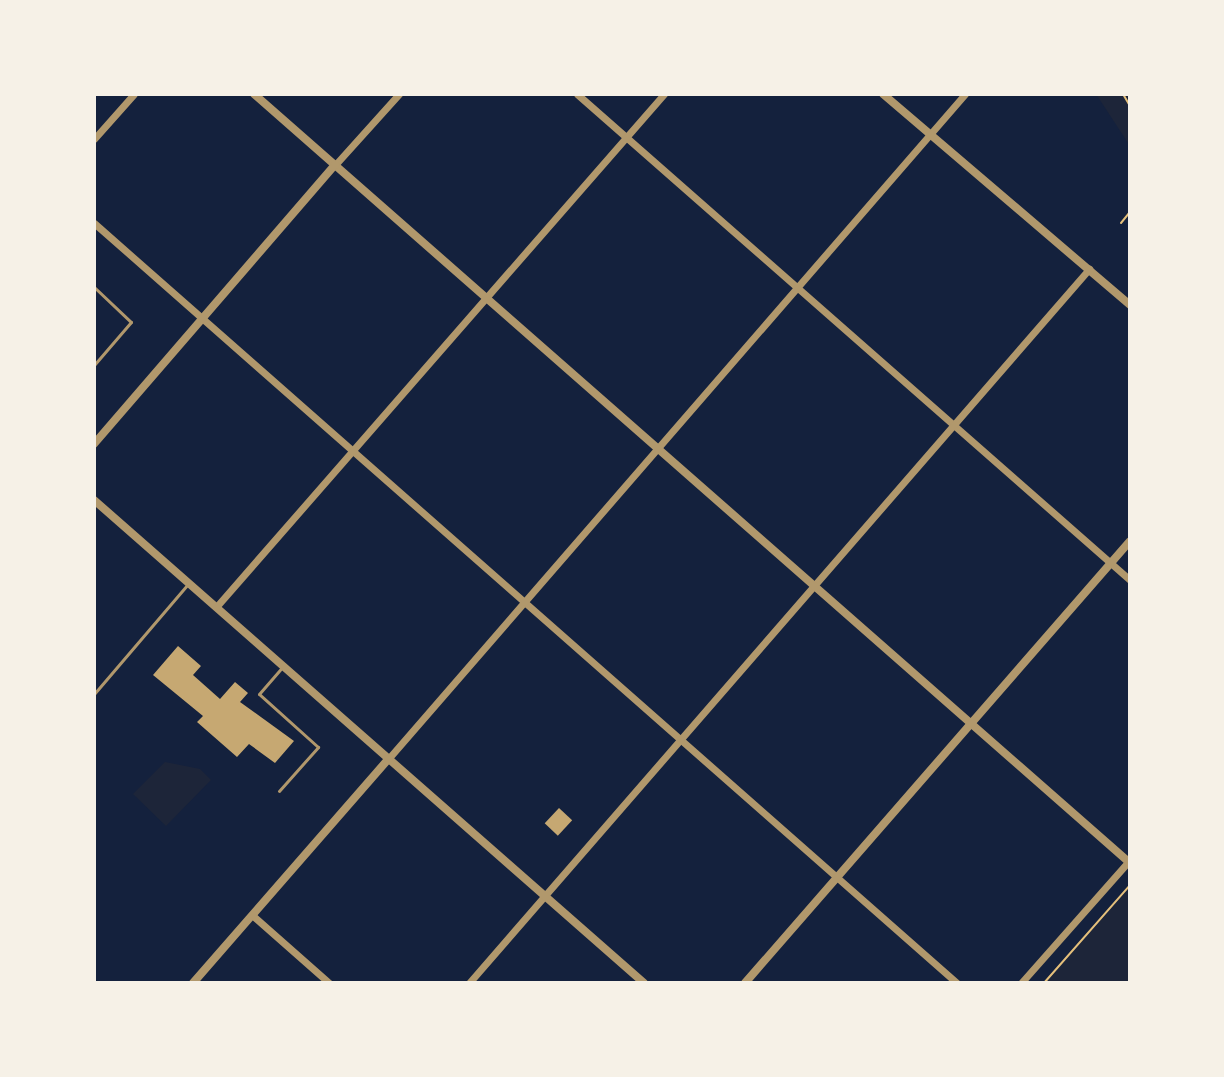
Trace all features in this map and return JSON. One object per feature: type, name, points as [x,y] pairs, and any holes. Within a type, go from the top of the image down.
[{"type":"street","points":[[94,139],[134,94]]},
{"type":"street","points":[[254,94],[972,719],[1129,861],[1021,983]]},
{"type":"street","points":[[94,444],[399,94]]},
{"type":"street","points":[[577,94],[1130,580]]},
{"type":"street","points":[[217,606],[484,296],[664,94]]},
{"type":"street","points":[[883,94],[1130,305]]},
{"type":"street","points":[[193,983],[965,94]]},
{"type":"street","points":[[94,223],[206,317],[957,983]]},
{"type":"street","points":[[469,983],[1089,269]]},
{"type":"street","points":[[94,500],[644,983]]},
{"type":"street","points":[[745,983],[1130,541]]},
{"type":"street","points":[[252,915],[329,983]]},
{"type":"lane","points":[[94,287],[131,322],[94,365]]},
{"type":"lane","points":[[94,694],[190,582]]},
{"type":"lane","points":[[279,791],[318,747],[259,694],[284,665]]},
{"type":"path","points":[[1123,94],[1130,106]]},
{"type":"path","points":[[1121,223],[1130,212]]},
{"type":"path","points":[[1044,983],[1130,886]]},
{"type":"shaded area","points":[[1096,94],[1130,94],[1130,146]]},
{"type":"shaded area","points":[[165,762],[200,769],[211,780],[166,826],[133,794]]},
{"type":"shaded area","points":[[1130,885],[1130,983],[1044,983]]},
{"type":"building","points":[[178,646],[201,666],[193,675],[220,699],[235,682],[248,693],[240,702],[294,741],[275,763],[249,744],[237,757],[197,722],[203,716],[153,675]]},
{"type":"building","points":[[559,808],[572,820],[558,836],[545,823]]}]
